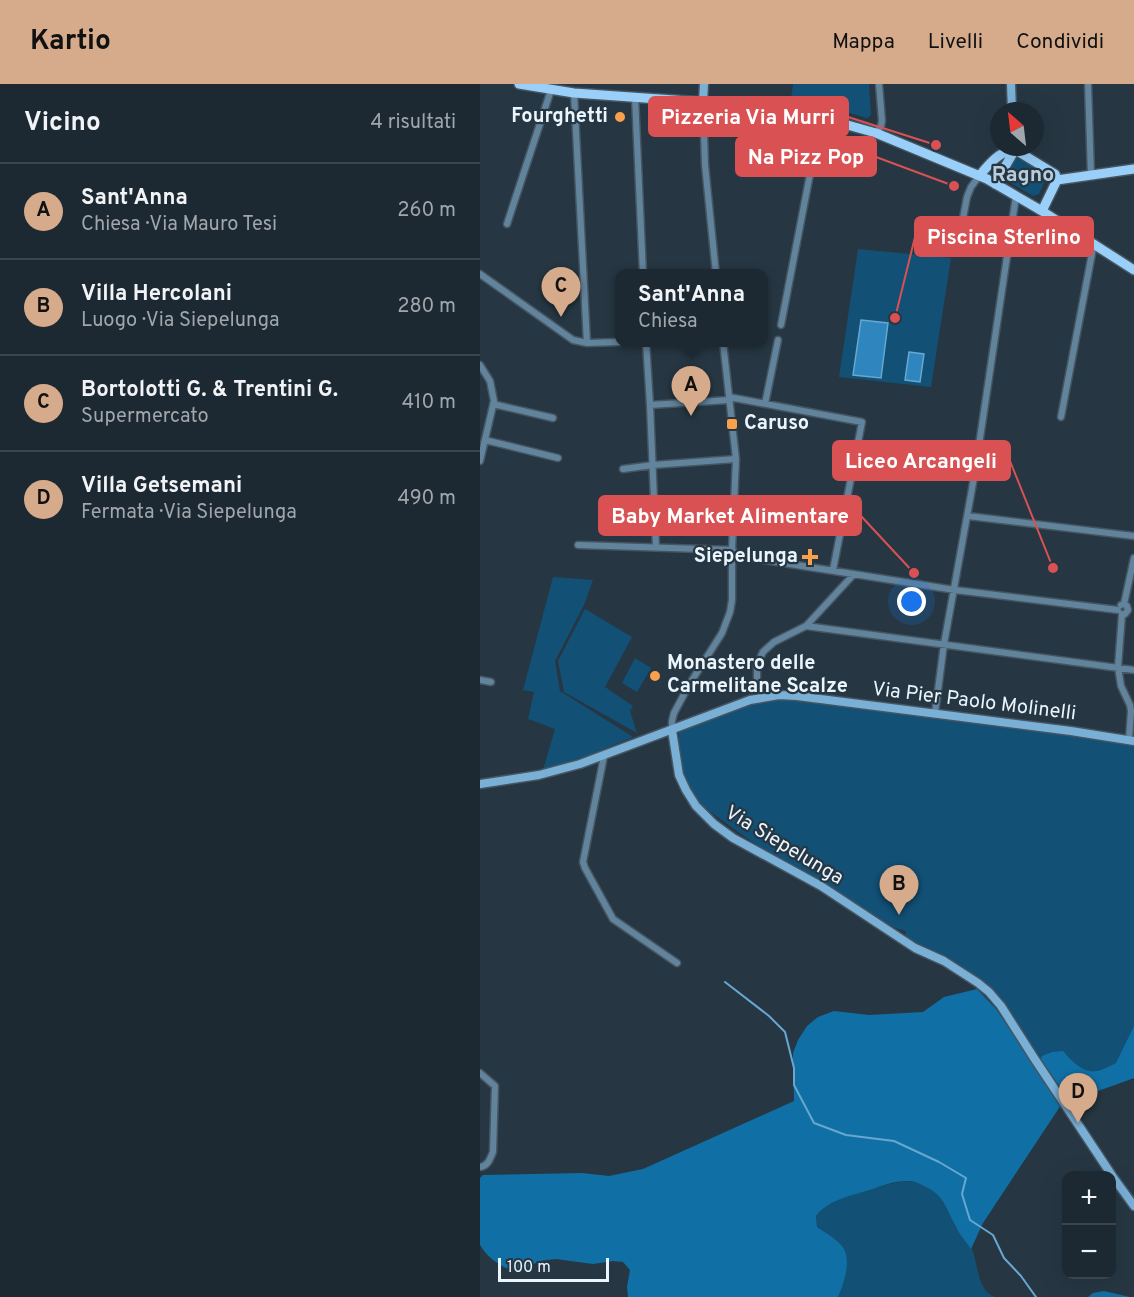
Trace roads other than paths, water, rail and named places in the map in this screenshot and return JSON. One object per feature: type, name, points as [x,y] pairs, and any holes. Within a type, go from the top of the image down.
[{"type":"main road","points":[[521,84],[574,93],[787,108],[876,133],[980,176],[1042,211],[1134,270]]},
{"type":"main road","points":[[980,176],[991,161],[999,156]]},
{"type":"main road","points":[[995,184],[1011,156]]},
{"type":"main road","points":[[1027,156],[1055,174],[1057,180],[1042,211]]},
{"type":"main road","points":[[1057,180],[1134,169]]},
{"type":"street","points":[[704,84],[705,165],[716,269]]},
{"type":"street","points":[[876,133],[882,121],[879,84]]},
{"type":"street","points":[[1011,84],[1012,102]]},
{"type":"street","points":[[1088,84],[1091,175]]},
{"type":"street","points":[[507,224],[551,90]]},
{"type":"street","points":[[574,93],[588,343]]},
{"type":"street","points":[[635,97],[643,269]]},
{"type":"street","points":[[781,325],[821,117]]},
{"type":"street","points":[[959,240],[967,197],[971,187],[980,176]]},
{"type":"street","points":[[934,713],[944,644],[968,516],[1016,196]]},
{"type":"street","points":[[1061,417],[1094,243]]},
{"type":"street","points":[[480,274],[573,340],[588,343],[615,342]]},
{"type":"street","points":[[765,404],[778,340]]},
{"type":"street","points":[[646,347],[656,547]]},
{"type":"street","name":"Via Siepelunga","points":[[724,347],[736,459],[732,600],[730,612],[719,640],[689,685],[676,708],[672,721],[679,776],[696,806],[714,824],[733,838],[820,886],[915,948],[944,961],[978,982],[989,992],[1001,1006],[1113,1178],[1134,1206]]},
{"type":"street","points":[[480,365],[490,381],[493,404],[480,461]]},
{"type":"street","points":[[650,405],[729,398],[862,422],[833,570]]},
{"type":"street","points":[[493,404],[553,418]]},
{"type":"street","points":[[485,440],[558,458]]},
{"type":"street","points":[[622,469],[736,459]]},
{"type":"street","points":[[968,516],[1134,536]]},
{"type":"street","points":[[578,545],[732,550],[738,556],[955,590],[1125,609]]},
{"type":"street","points":[[1131,741],[1130,705],[1121,686],[1118,667],[1134,558]]},
{"type":"street","points":[[763,698],[757,681],[757,665],[763,651],[774,642],[806,626],[854,574]]},
{"type":"street","points":[[806,626],[1134,670]]},
{"type":"street","points":[[480,680],[490,682]]},
{"type":"street","name":"Via Pier Paolo Molinelli","points":[[480,784],[538,775],[580,764],[723,709],[750,700],[779,695],[1060,729],[1131,741]]},
{"type":"street","points":[[604,756],[583,862],[585,868],[613,919],[677,963]]},
{"type":"street","points":[[480,1073],[495,1086],[493,1152],[489,1162],[480,1167]]},
{"type":"waterway","points":[[725,982],[769,1016],[785,1032],[794,1068],[794,1085],[814,1123],[846,1135],[894,1141],[939,1162],[966,1178],[962,1194],[970,1220],[993,1235],[1004,1258],[1036,1297]]},
{"type":"place","name":"Fourghetti","points":[[620,117]]},
{"type":"place","name":"Pizzeria Via Murri","points":[[936,145]]},
{"type":"place","name":"Na Pizz Pop","points":[[954,186]]},
{"type":"place","name":"Bortolotti G. & Trentini G.","points":[[561,317]]},
{"type":"place","name":"Piscina Sterlino","points":[[895,318]]},
{"type":"place","name":"Sant'Anna","points":[[691,416]]},
{"type":"place","name":"Caruso","points":[[732,424]]},
{"type":"place","name":"Siepelunga","points":[[810,557]]},
{"type":"place","name":"Liceo Arcangeli","points":[[1053,568]]},
{"type":"place","name":"Baby Market Alimentare","points":[[914,573]]},
{"type":"place","name":"Monastero delle Carmelitane Scalze","points":[[655,676]]},
{"type":"place","name":"Villa Hercolani","points":[[899,915]]},
{"type":"place","name":"Villa Getsemani","points":[[1078,1123]]},
{"type":"district","name":"Ragno","points":[[1023,175]]}]
